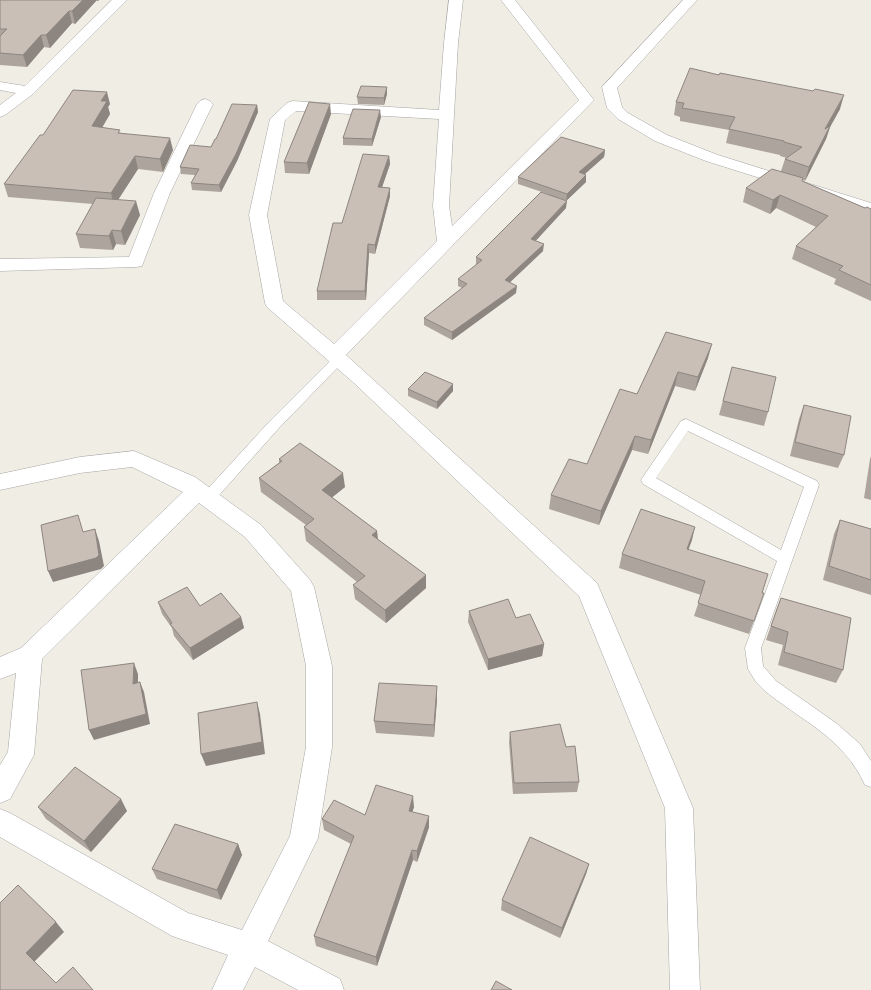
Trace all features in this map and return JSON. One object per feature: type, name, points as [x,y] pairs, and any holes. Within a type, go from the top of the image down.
[{"type":"street","points":[[0,112],[28,91],[120,0]]},
{"type":"street","points":[[446,241],[441,206],[450,44],[456,0]]},
{"type":"street","points":[[337,357],[446,241],[571,118],[586,100],[508,0]]},
{"type":"street","points":[[690,0],[609,87],[615,108],[623,116],[661,138],[712,158],[871,208]]},
{"type":"street","points":[[0,86],[28,91]]},
{"type":"street","points":[[0,265],[136,262],[162,193],[205,104]]},
{"type":"street","points":[[446,115],[292,106],[278,119],[258,215],[274,303],[337,357],[589,590],[679,808],[685,990]]},
{"type":"street","points":[[0,482],[80,465],[134,459],[187,483],[254,531],[302,587],[319,666],[319,746],[304,838],[228,990]]},
{"type":"street","points":[[0,668],[30,655],[203,495]]},
{"type":"street","points":[[0,790],[21,755],[30,655]]},
{"type":"street","points":[[0,822],[182,926],[249,947],[329,990]]},
{"type":"lane","points":[[203,495],[274,425],[337,357]]},
{"type":"lane","points":[[785,559],[648,480],[686,424],[812,485],[753,648],[753,659],[756,670],[769,685],[840,735],[854,749],[865,765],[871,779]]},
{"type":"building","points":[[0,0],[83,0],[72,11],[69,11],[46,35],[41,35],[23,55],[0,53],[0,36],[7,29],[0,29]]},
{"type":"building","points":[[690,68],[719,75],[720,73],[813,91],[815,89],[844,95],[825,129],[830,126],[809,167],[785,159],[802,147],[784,141],[729,129],[735,117],[682,108],[684,103],[676,102]]},
{"type":"building","points":[[361,86],[387,87],[384,98],[357,97]]},
{"type":"building","points":[[73,90],[107,92],[101,101],[107,101],[92,126],[120,130],[118,133],[170,138],[160,159],[135,156],[111,193],[4,184],[40,135],[43,135]]},
{"type":"building","points":[[309,102],[330,104],[307,163],[284,162]]},
{"type":"building","points":[[232,104],[257,105],[236,154],[219,185],[191,183],[199,169],[180,167],[190,145],[211,147]]},
{"type":"building","points":[[353,109],[380,110],[372,139],[343,138]]},
{"type":"building","points":[[561,137],[605,150],[579,172],[586,175],[567,194],[518,177]]},
{"type":"building","points":[[363,154],[389,156],[378,187],[390,188],[375,245],[368,244],[365,291],[317,291],[333,223],[342,223]]},
{"type":"building","points":[[772,169],[803,178],[802,181],[865,208],[867,207],[871,209],[871,285],[839,270],[843,266],[796,246],[828,216],[780,195],[773,200],[746,188]]},
{"type":"building","points":[[541,192],[567,201],[531,239],[544,244],[505,280],[517,286],[452,332],[424,318],[467,284],[458,279],[482,260],[476,257]]},
{"type":"building","points":[[96,198],[136,201],[121,231],[112,230],[109,236],[76,234]]},
{"type":"building","points":[[666,332],[712,344],[698,377],[678,372],[651,440],[635,436],[601,511],[551,495],[569,459],[587,464],[620,389],[637,394]]},
{"type":"building","points":[[732,367],[776,377],[768,412],[723,401]]},
{"type":"building","points":[[425,372],[453,384],[437,402],[408,389]]},
{"type":"building","points":[[804,405],[851,416],[844,455],[795,442]]},
{"type":"building","points":[[300,443],[343,473],[322,490],[377,531],[372,535],[426,575],[385,610],[353,585],[365,576],[304,527],[314,519],[259,478],[282,461],[279,459]]},
{"type":"building","points":[[641,509],[695,527],[687,549],[768,574],[762,593],[764,593],[754,621],[698,603],[705,581],[622,554]]},
{"type":"building","points":[[78,515],[83,532],[95,529],[99,555],[96,558],[48,571],[41,525]]},
{"type":"building","points":[[840,520],[871,529],[871,580],[829,566]]},
{"type":"building","points":[[187,587],[200,606],[221,593],[241,617],[190,648],[170,624],[172,623],[158,602]]},
{"type":"building","points":[[781,598],[851,618],[843,670],[784,652],[788,632],[771,626]]},
{"type":"building","points":[[508,599],[516,618],[530,614],[544,644],[488,659],[469,611]]},
{"type":"building","points":[[134,663],[133,684],[140,682],[146,714],[89,730],[81,670]]},
{"type":"building","points":[[379,683],[437,686],[434,725],[374,721]]},
{"type":"building","points":[[257,702],[262,742],[201,754],[198,713]]},
{"type":"building","points":[[560,724],[566,747],[575,746],[579,782],[514,783],[510,732]]},
{"type":"building","points":[[75,767],[121,799],[84,841],[38,807]]},
{"type":"building","points":[[376,785],[413,796],[409,811],[429,816],[417,851],[412,850],[376,957],[314,936],[354,836],[322,819],[334,800],[365,815]]},
{"type":"building","points":[[175,824],[238,844],[217,890],[152,869]]},
{"type":"building","points":[[530,837],[589,864],[562,928],[502,900]]},
{"type":"building","points":[[18,885],[56,922],[26,953],[56,983],[73,967],[93,990],[0,990],[0,903]]},
{"type":"building","points":[[496,981],[512,990],[491,990]]}]
